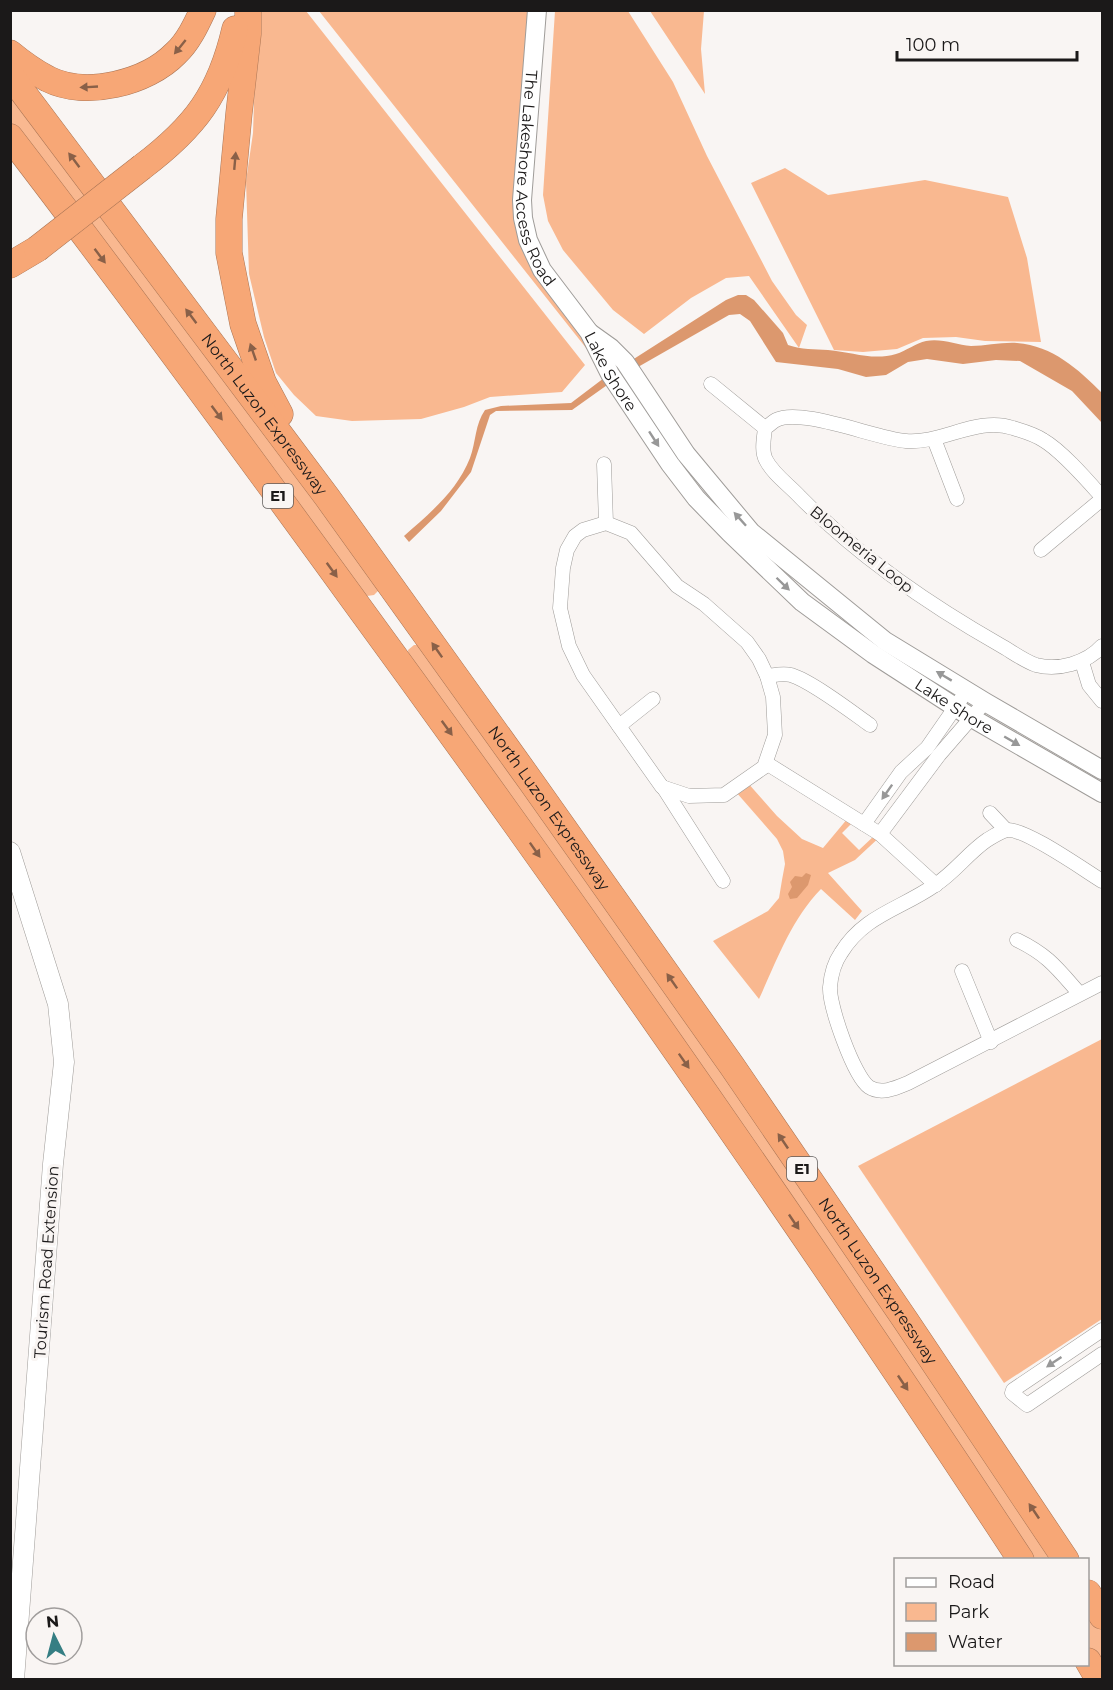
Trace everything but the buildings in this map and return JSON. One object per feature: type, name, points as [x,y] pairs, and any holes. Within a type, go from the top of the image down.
[{"type":"highway","points":[[10,53],[50,80],[81,88],[115,85],[146,75],[176,53],[193,30],[203,10]]},
{"type":"highway","points":[[10,265],[37,249],[142,167],[179,137],[196,118],[210,98],[221,76],[229,53],[236,10]]},
{"type":"highway","points":[[248,10],[248,34],[229,219],[230,263],[243,324],[263,382],[327,497]]},
{"type":"highway","name":"North Luzon Expressway","points":[[10,75],[327,497],[532,783],[732,1066],[1065,1558]]},
{"type":"highway","name":"E1","points":[[10,137],[53,192],[419,690],[657,1023],[875,1340],[1020,1558]]},
{"type":"highway","points":[[10,146],[53,192]]},
{"type":"highway","points":[[1089,1595],[1102,1616]]},
{"type":"highway","points":[[1089,1663],[1099,1680]]},
{"type":"main road","name":"Tourism Road Extension","points":[[10,852],[58,1004],[64,1062],[53,1164],[14,1680]]},
{"type":"street","name":"The Lakeshore Access Road","points":[[537,10],[522,200],[523,218],[528,240],[542,270],[589,332]]},
{"type":"street","name":"Lake Shore","points":[[589,332],[625,362],[686,454],[751,531],[885,641],[984,702],[1102,770]]},
{"type":"street","name":"Lake Shore","points":[[589,332],[610,374],[670,464],[696,498],[794,594],[873,654],[972,718],[1102,793]]},
{"type":"street","points":[[711,384],[765,429],[777,420],[792,418],[830,423],[905,441],[934,439],[969,428],[988,426],[1010,427],[1044,440],[1084,476],[1102,498],[1041,550]]},
{"type":"street","name":"Bloomeria Loop","points":[[765,429],[763,445],[765,458],[772,469],[828,525],[906,587],[976,632],[1035,665],[1053,666],[1082,662]]},
{"type":"street","points":[[934,439],[957,499]]},
{"type":"street","points":[[604,464],[606,523]]},
{"type":"street","points":[[662,787],[689,796],[724,795],[758,772],[766,763],[775,735],[773,697],[767,676],[747,642],[704,604],[677,586],[631,532],[606,523],[583,530],[575,536],[567,550],[563,568],[560,608],[569,646],[583,675],[662,787],[723,881]]},
{"type":"street","points":[[1102,646],[1082,662],[1089,686],[1102,701]]},
{"type":"street","points":[[767,676],[793,675],[870,725]]},
{"type":"street","points":[[880,834],[910,792],[966,690]]},
{"type":"street","points":[[619,726],[653,699]]},
{"type":"street","points":[[864,824],[901,772],[932,752],[972,718],[984,702]]},
{"type":"street","points":[[766,763],[880,834],[936,885]]},
{"type":"street","points":[[990,813],[1006,830]]},
{"type":"street","points":[[1102,881],[1022,832],[1006,830],[987,840],[936,885],[866,923],[854,934],[839,954],[832,973],[830,989],[831,1003],[838,1025],[861,1078],[870,1087],[880,1091],[895,1089],[991,1042],[1078,993],[1102,983]]},
{"type":"street","points":[[1017,940],[1037,949],[1048,958],[1078,993]]},
{"type":"street","points":[[962,971],[991,1042]]},
{"type":"street","points":[[1102,1330],[1013,1390],[1012,1393],[1027,1405],[1102,1354]]},
{"type":"green space","points":[[257,11],[306,11],[585,365],[562,392],[490,397],[421,419],[352,421],[316,416],[294,395],[276,373],[264,337],[249,274],[246,181],[253,133]]},
{"type":"green space","points":[[319,11],[531,11],[521,223],[594,358]]},
{"type":"green space","points":[[555,11],[628,11],[673,82],[707,156],[772,281],[796,315],[807,325],[799,348],[749,276],[726,278],[691,298],[644,334],[613,310],[563,250],[548,221],[543,195]]},
{"type":"green space","points":[[650,11],[704,11],[701,49],[705,94]]},
{"type":"green space","points":[[10,85],[379,583],[378,591],[374,595],[367,596],[358,592],[11,125]]},
{"type":"green space","points":[[785,168],[828,195],[925,180],[1008,197],[1027,258],[1041,342],[985,341],[956,337],[923,338],[897,349],[863,352],[834,350],[751,183]]},
{"type":"green space","points":[[414,645],[422,645],[594,882],[1055,1558],[1027,1558],[409,658],[408,650]]},
{"type":"green space","points":[[747,782],[777,816],[802,839],[823,848],[853,812],[856,819],[842,833],[859,850],[874,836],[883,834],[855,860],[828,873],[862,911],[855,920],[821,889],[793,927],[759,999],[713,941],[768,911],[779,898],[785,864],[783,851],[777,839],[736,792]]},
{"type":"green space","points":[[1102,1039],[1102,1319],[1004,1383],[858,1166]]},
{"type":"green space","points":[[1089,1609],[1102,1629],[1102,1673],[1089,1651]]},
{"type":"water","points":[[738,295],[746,295],[754,300],[783,333],[788,345],[798,348],[879,357],[896,354],[932,340],[971,346],[1017,343],[1042,349],[1074,367],[1102,393],[1102,423],[1072,391],[1020,361],[996,360],[963,364],[927,359],[908,362],[886,375],[866,377],[838,369],[776,362],[750,321],[740,314],[729,315],[610,383],[572,410],[496,411],[490,415],[471,472],[441,511],[409,542],[404,536],[442,501],[458,481],[470,458],[479,421],[485,410],[501,406],[571,403],[604,378],[726,300]]},
{"type":"water","points":[[806,873],[811,875],[808,885],[797,898],[790,899],[788,894],[792,887],[790,882],[795,876],[802,877]]}]
